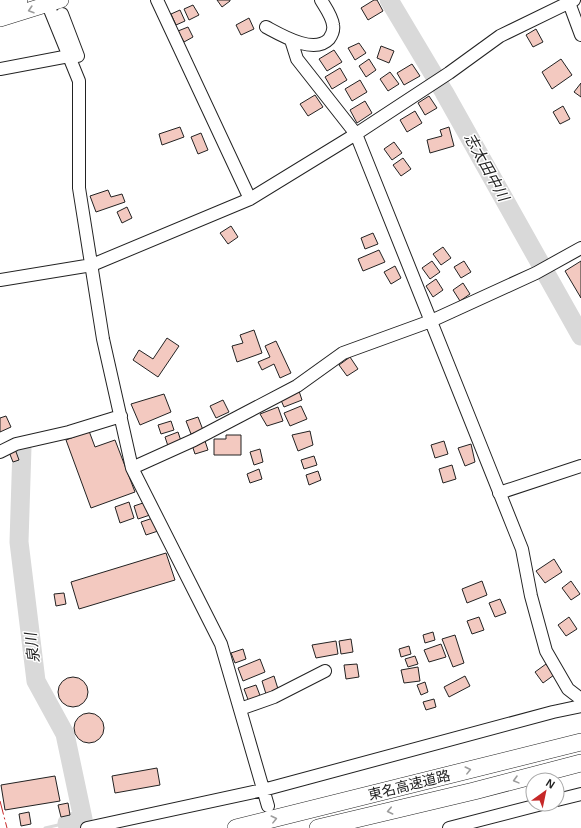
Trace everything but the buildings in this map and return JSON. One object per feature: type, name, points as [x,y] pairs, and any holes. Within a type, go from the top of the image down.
[{"type":"highway","name":"東名高速道路","points":[[236,828],[581,742]]},
{"type":"highway","name":"東名高速道路","points":[[318,828],[474,791],[581,763]]},
{"type":"main road","points":[[0,6],[20,0]]},
{"type":"main road","points":[[0,19],[54,5]]},
{"type":"street","points":[[156,0],[250,199]]},
{"type":"street","points":[[266,27],[291,40],[303,44],[318,44],[328,41],[333,34],[333,25],[320,0]]},
{"type":"street","points":[[0,280],[92,266],[250,199],[356,134],[449,73],[500,36],[571,1],[581,35]]},
{"type":"street","points":[[54,5],[69,56],[80,81],[80,188],[103,339],[132,468],[221,644],[268,806]]},
{"type":"street","points":[[54,5],[85,75],[78,77]]},
{"type":"street","points":[[291,40],[297,59],[356,134],[522,549],[531,596],[546,651],[568,690],[581,699]]},
{"type":"street","points":[[0,69],[69,56]]},
{"type":"street","points":[[132,468],[194,440],[297,386],[343,353],[431,321],[536,273],[581,248]]},
{"type":"street","points":[[0,452],[16,444],[70,432],[120,416]]},
{"type":"street","points":[[499,493],[581,466]]},
{"type":"street","points":[[240,709],[274,697],[325,671]]},
{"type":"street","points":[[87,828],[263,790],[538,716],[581,706]]},
{"type":"street","points":[[565,798],[581,794]]},
{"type":"street","points":[[455,827],[525,808]]},
{"type":"waterway","name":"志太田中川","points":[[389,0],[444,92],[581,336]]},
{"type":"waterway","name":"泉川","points":[[22,447],[19,542],[36,681],[65,734],[83,819],[67,823],[68,828]]},
{"type":"waterway","points":[[45,828],[67,823]]},
{"type":"power","points":[[0,801],[7,828]]}]
